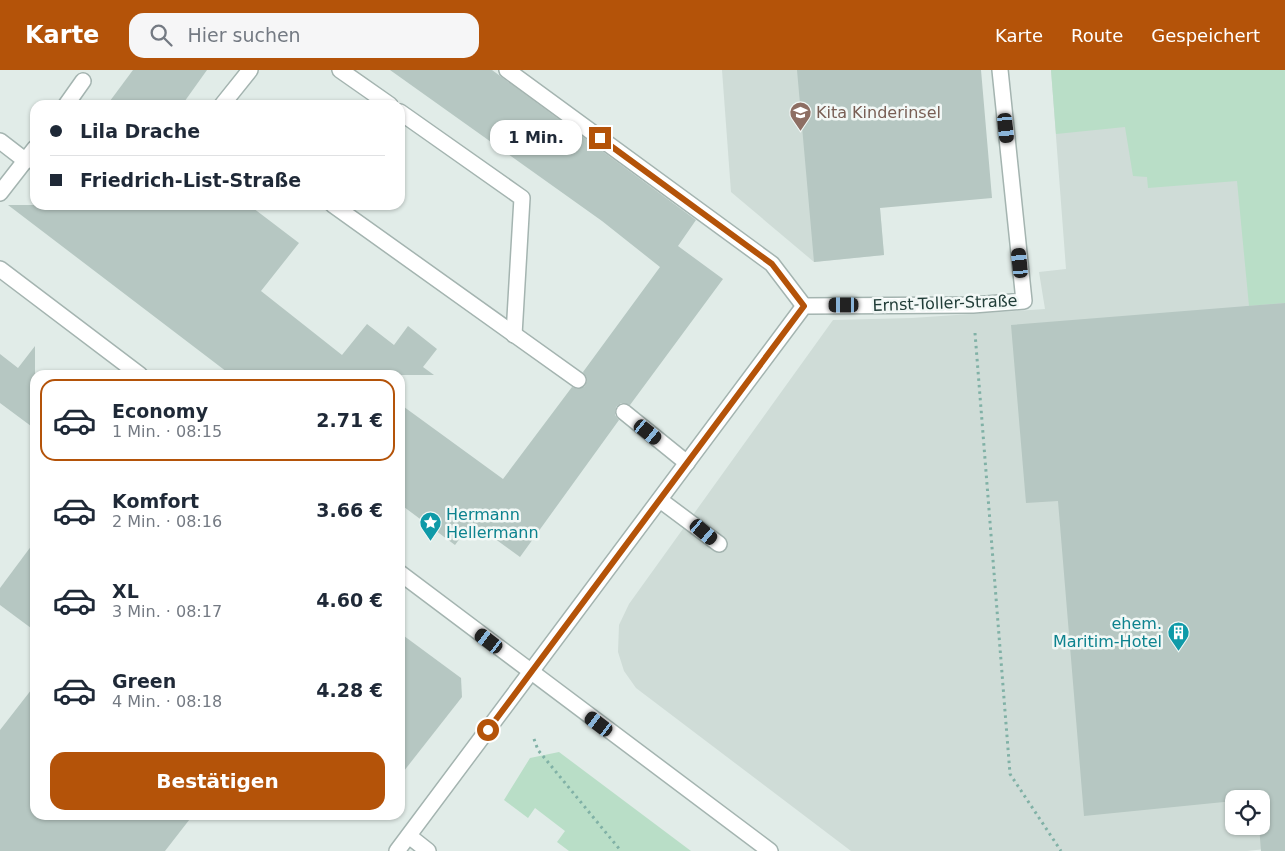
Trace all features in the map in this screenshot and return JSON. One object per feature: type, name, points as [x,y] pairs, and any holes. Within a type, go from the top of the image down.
[{"type":"street","points":[[226,100],[250,70]]},
{"type":"street","points":[[340,70],[383,100]]},
{"type":"street","points":[[397,851],[804,306],[772,264],[507,70]]},
{"type":"street","name":"Ernst-Toller-Straße","points":[[804,306],[973,305],[1024,301],[1000,70]]},
{"type":"street","points":[[70,100],[83,82]]},
{"type":"street","points":[[405,116],[522,198],[514,334]]},
{"type":"street","points":[[0,141],[26,161]]},
{"type":"street","points":[[0,193],[30,155]]},
{"type":"street","points":[[340,210],[578,380]]},
{"type":"street","points":[[0,269],[133,370]]},
{"type":"street","points":[[624,412],[687,463]]},
{"type":"street","points":[[660,500],[718,544]]},
{"type":"street","points":[[405,577],[770,851]]},
{"type":"street","points":[[409,836],[428,851]]},
{"type":"path","points":[[973,305],[1010,774],[1061,851]]},
{"type":"path","points":[[534,739],[538,750],[621,851]]},
{"type":"shaded area","name":"Kita Kinderinsel","points":[[722,70],[868,70],[884,255],[814,262],[731,192]]},
{"type":"shaded area","points":[[1051,70],[1285,70],[1285,847],[1247,851],[851,851],[636,688],[624,671],[618,652],[619,625],[629,604],[833,320],[912,318],[1045,309],[1039,272],[1066,269]]},
{"type":"green space","points":[[1051,70],[1285,70],[1285,303],[1249,306],[1237,181],[1148,188],[1147,177],[1133,176],[1125,127],[1056,134]]},
{"type":"green space","points":[[559,752],[691,851],[569,851],[557,842],[565,831],[535,808],[528,818],[504,800],[530,758]]},
{"type":"building","points":[[133,70],[207,70],[186,100],[111,100]]},
{"type":"building","points":[[390,70],[492,70],[696,220],[678,246],[723,279],[630,405],[621,403],[616,407],[615,415],[619,420],[520,557],[472,522],[455,545],[405,508],[405,408],[503,479],[572,387],[578,389],[585,386],[587,380],[583,372],[660,267],[602,221]]},
{"type":"building","points":[[797,70],[981,70],[992,198],[880,208],[884,255],[814,262]]},
{"type":"building","points":[[8,205],[30,205],[30,210],[256,210],[299,243],[261,291],[342,355],[367,324],[394,345],[408,326],[437,349],[423,367],[434,375],[405,375],[405,370],[224,370]]},
{"type":"building","name":"ehem. Maritim-Hotel","points":[[1285,303],[1285,851],[1261,851],[1260,835],[1270,835],[1270,790],[1225,790],[1225,802],[1084,816],[1058,501],[1026,503],[1011,325]]},
{"type":"building","points":[[35,346],[35,370],[30,370],[30,425],[0,403],[0,354],[18,368]]},
{"type":"building","points":[[30,548],[30,627],[0,605],[0,588]]},
{"type":"building","points":[[405,637],[461,678],[462,697],[405,770]]},
{"type":"building","points":[[30,691],[30,820],[189,820],[165,851],[0,851],[0,730]]},
{"type":"place","name":"Kita Kinderinsel","points":[[800,131]]},
{"type":"place","name":"Hermann Hellermann","points":[[430,542]]},
{"type":"place","name":"ehem. Maritim-Hotel","points":[[1178,651]]},
{"type":"route","points":[[488,730],[804,306],[772,264],[600,138]]}]
